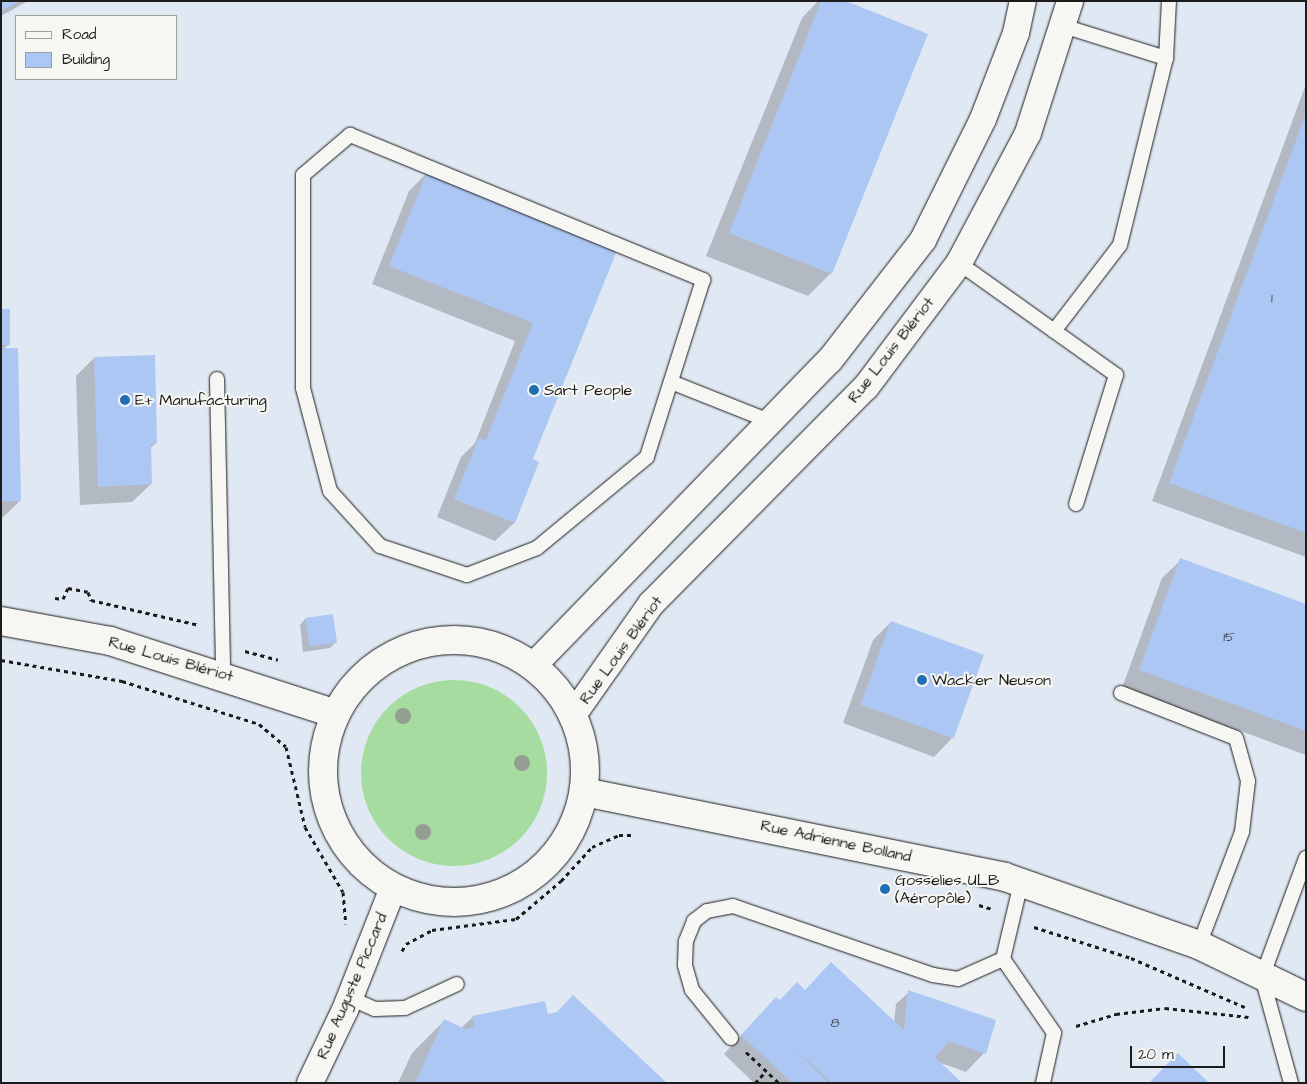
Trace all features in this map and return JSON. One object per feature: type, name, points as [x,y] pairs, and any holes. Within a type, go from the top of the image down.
[{"type":"street","points":[[533,666],[830,360],[923,240],[982,119],[1016,33],[1023,1]]},
{"type":"street","name":"Rue Louis Blériot","points":[[573,715],[651,604],[866,387],[959,262],[1028,133],[1070,1]]},
{"type":"street","name":"Rue Louis Blériot","points":[[1,620],[110,641],[223,674],[336,714]]},
{"type":"street","points":[[461,640],[499,648],[533,666],[556,688],[573,715],[585,753],[584,792],[572,831],[552,858],[514,889],[474,902],[432,902],[393,888],[363,867],[337,833],[328,809],[323,756],[336,714],[358,682],[380,664],[423,644],[461,640]]},
{"type":"street","name":"Rue Adrienne Bolland","points":[[584,792],[780,828],[1021,883],[1199,945],[1306,997]]},
{"type":"street","name":"Rue Auguste Piccard","points":[[310,1083],[350,998],[393,888]]},
{"type":"lane","points":[[1054,331],[1120,245],[1166,58],[1169,1]]},
{"type":"lane","points":[[1063,26],[1166,58]]},
{"type":"lane","points":[[350,135],[703,280],[671,382],[647,457],[537,548],[467,575],[380,546],[330,491],[303,388],[303,175],[350,135]]},
{"type":"lane","points":[[959,262],[1116,375],[1076,504]]},
{"type":"lane","points":[[217,379],[223,674]]},
{"type":"lane","points":[[671,382],[769,421]]},
{"type":"lane","points":[[1122,693],[1236,738],[1248,780],[1242,832],[1199,945]]},
{"type":"lane","points":[[1292,1083],[1277,1022],[1262,977],[1306,858]]},
{"type":"lane","points":[[1021,883],[1003,959],[1054,1033],[1044,1083]]},
{"type":"lane","points":[[732,1038],[692,990],[685,965],[686,941],[694,922],[707,912],[734,906],[933,975],[958,979],[1003,959]]},
{"type":"lane","points":[[350,998],[375,1009],[405,1008],[457,984]]},
{"type":"path","points":[[45,596],[63,599],[68,588],[88,592],[91,600],[196,622],[222,644],[278,660]]},
{"type":"path","points":[[1,660],[122,681],[259,724],[286,747],[305,827],[343,892],[346,927]]},
{"type":"path","points":[[1054,1033],[1116,1014],[1165,1008],[1217,1011],[1277,1022]]},
{"type":"path","points":[[732,1038],[779,1083]]},
{"type":"path","points":[[755,1083],[766,1071]]},
{"type":"shaded area","points":[[1,1],[1306,1],[1306,1083],[1,1083]]},
{"type":"green space","points":[[463,680],[490,687],[506,695],[520,707],[532,721],[540,737],[546,755],[546,791],[540,809],[532,825],[520,839],[506,851],[490,859],[472,865],[445,866],[418,859],[402,851],[376,825],[362,791],[361,764],[368,737],[376,721],[402,695],[436,681]]},
{"type":"building","points":[[1,1],[20,1],[1,11]]},
{"type":"building","points":[[821,1],[846,1],[928,34],[832,274],[729,233]]},
{"type":"building","points":[[1306,113],[1306,533],[1169,483]]},
{"type":"building","name":"Sart People","points":[[427,172],[618,248],[533,459],[539,462],[515,523],[454,499],[479,438],[486,440],[533,323],[389,266]]},
{"type":"building","points":[[1,309],[10,309],[10,345],[1,345]]},
{"type":"building","points":[[1,348],[18,348],[21,501],[1,501]]},
{"type":"building","name":"E+ Manufacturing","points":[[155,355],[157,443],[151,444],[152,484],[98,487],[94,357]]},
{"type":"building","points":[[1180,558],[1306,604],[1306,731],[1139,670]]},
{"type":"building","points":[[333,614],[337,643],[309,647],[305,618]]},
{"type":"building","name":"Wacker Neuson","points":[[891,621],[984,655],[954,738],[861,705]]},
{"type":"building","points":[[831,962],[904,1030],[908,990],[996,1020],[986,1054],[949,1041],[935,1057],[962,1083],[832,1083],[790,1044],[829,1083],[792,1083],[741,1035],[776,997],[780,1000],[797,982],[805,990]]},
{"type":"building","points":[[573,995],[667,1083],[415,1083],[444,1019],[465,1029],[475,1027],[472,1016],[545,1001],[548,1014],[557,1012]]},
{"type":"building","points":[[1178,1053],[1209,1083],[1149,1083]]},
{"type":"place","name":"Sart People","points":[[534,390]]},
{"type":"place","name":"E+ Manufacturing","points":[[125,400]]},
{"type":"place","name":"Wacker Neuson","points":[[922,680]]},
{"type":"place","name":"Gosselies ULB (Aéropôle)","points":[[885,889]]}]
